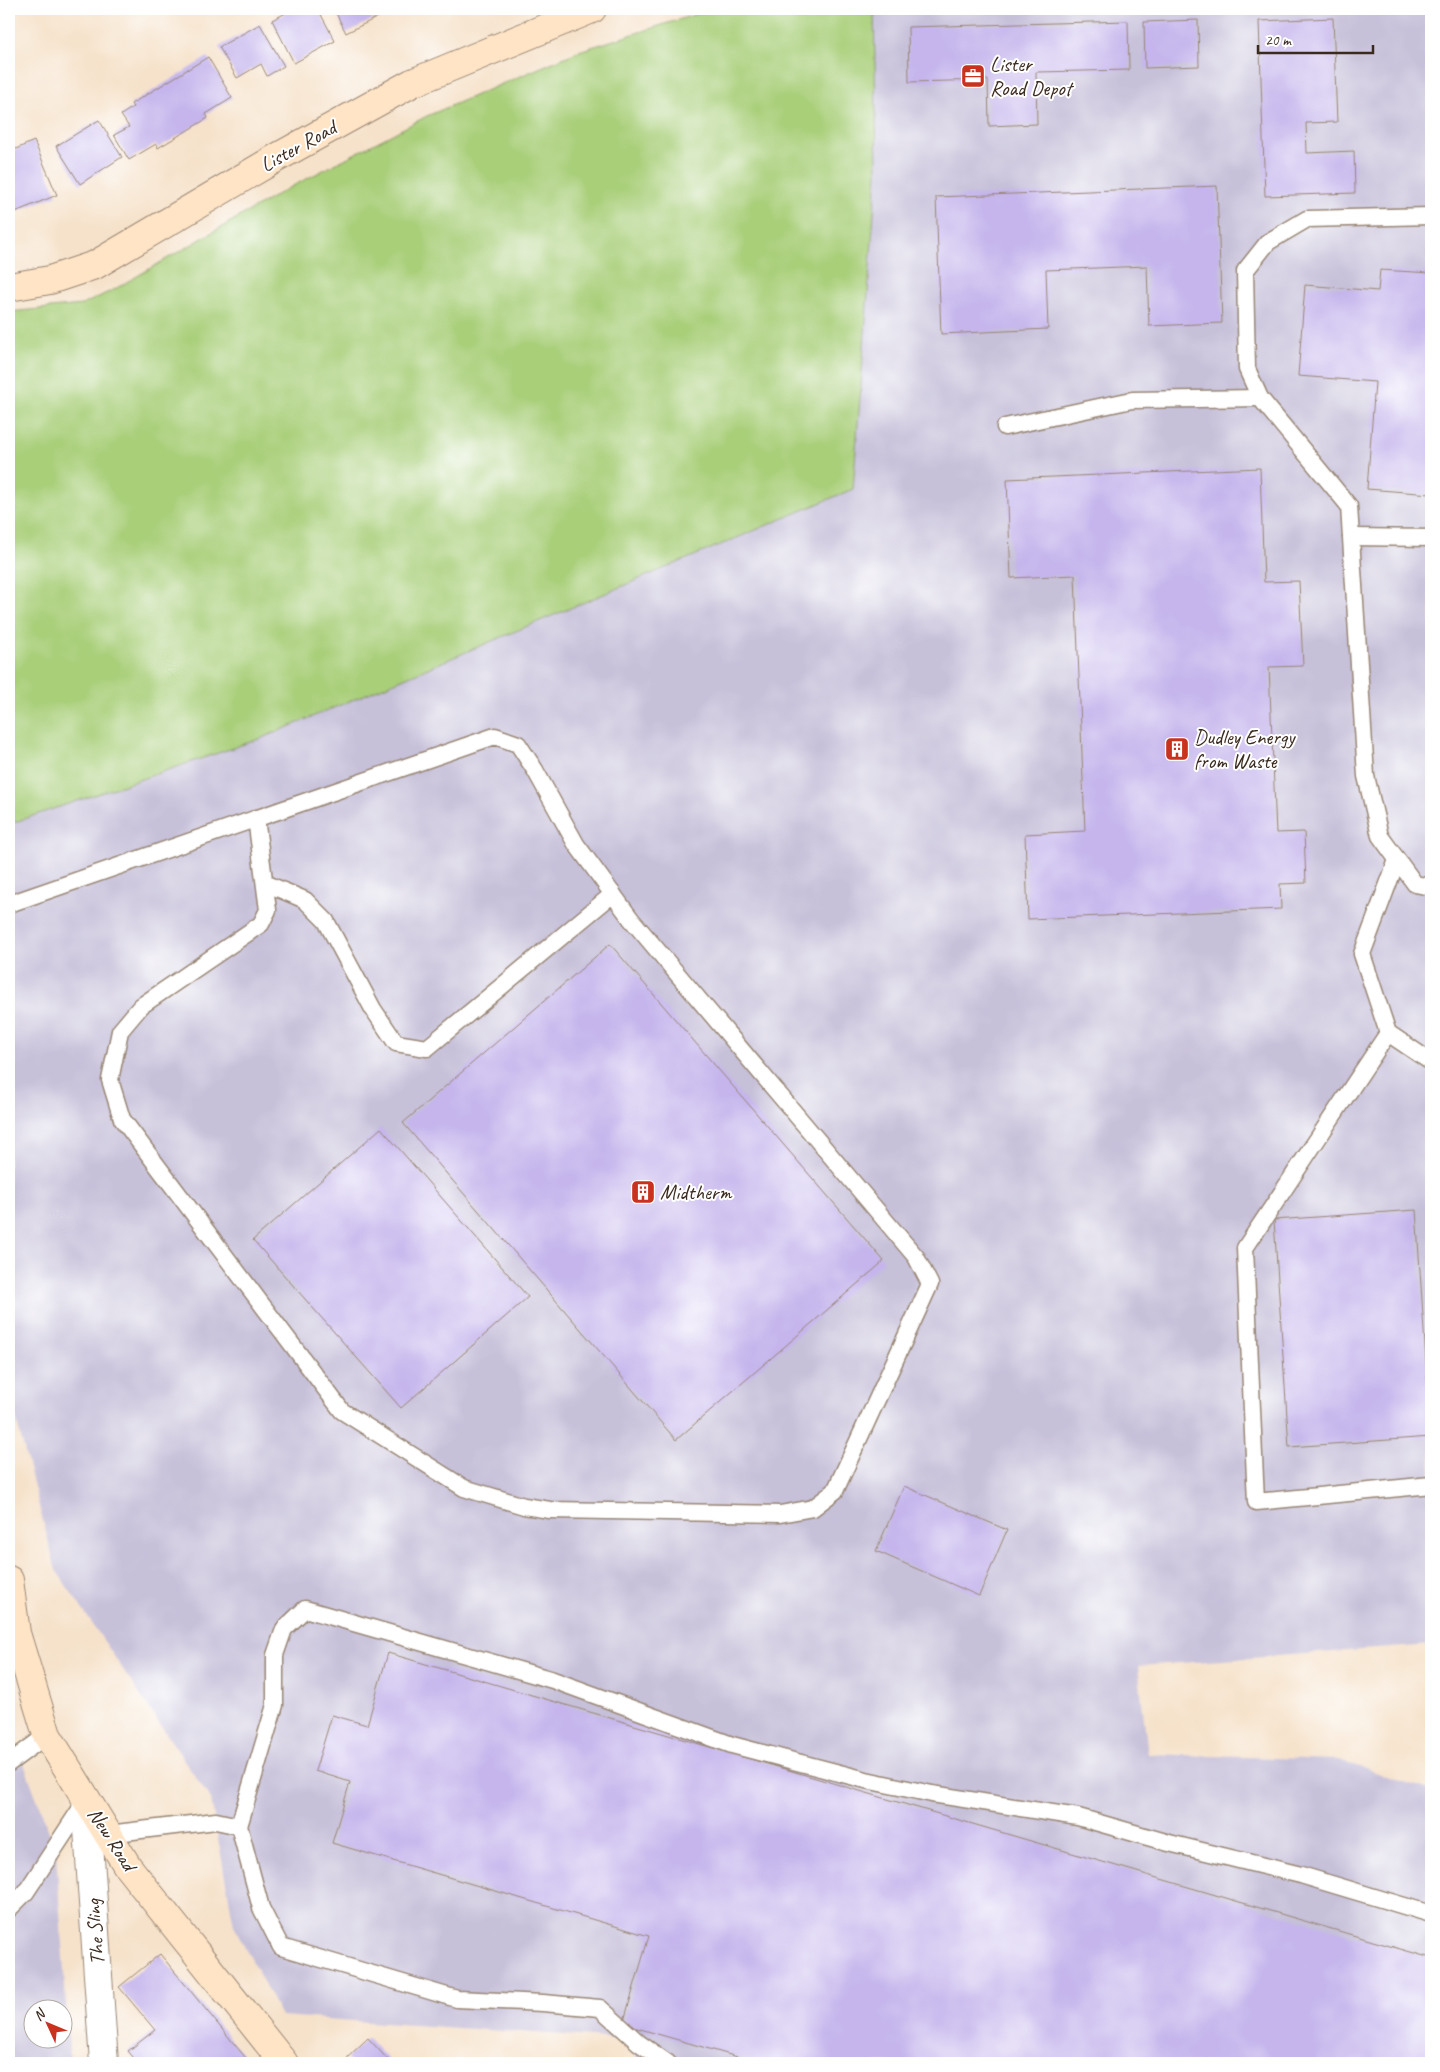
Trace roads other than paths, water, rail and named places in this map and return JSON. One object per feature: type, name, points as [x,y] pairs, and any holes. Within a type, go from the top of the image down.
[{"type":"street","name":"Lister Road","points":[[9,287],[50,280],[96,265],[278,156],[412,83],[592,9]]},
{"type":"street","name":"New Road","points":[[9,1580],[16,1633],[47,1735],[128,1867],[284,2063]]},
{"type":"street","name":"The Sling","points":[[86,1800],[104,2063]]},
{"type":"lane","points":[[1431,216],[1307,219],[1268,242],[1245,271],[1247,369],[1260,398],[1349,506],[1366,776],[1380,836],[1415,884],[1431,887]]},
{"type":"lane","points":[[1005,427],[1132,400],[1260,398]]},
{"type":"lane","points":[[1351,537],[1431,538]]},
{"type":"lane","points":[[9,904],[256,818],[495,736],[518,744],[536,770],[576,844],[637,926],[916,1258],[930,1284],[835,1491],[813,1508],[780,1514],[550,1510],[524,1506],[464,1488],[342,1411],[122,1119],[110,1080],[120,1031],[141,1006],[261,924],[268,910],[256,818]]},
{"type":"lane","points":[[1397,860],[1362,954],[1388,1033],[1431,1062]]},
{"type":"lane","points":[[265,883],[305,900],[326,921],[373,1009],[396,1043],[427,1048],[613,894]]},
{"type":"lane","points":[[1388,1033],[1245,1248],[1256,1502],[1431,1485]]},
{"type":"lane","points":[[668,2063],[639,2043],[600,2008],[456,1999],[281,1947],[261,1908],[239,1826],[275,1705],[275,1655],[284,1629],[305,1609],[553,1680],[732,1745],[866,1780],[932,1794],[1078,1817],[1169,1843],[1301,1875],[1431,1914]]},
{"type":"lane","points":[[9,1763],[47,1735]]},
{"type":"lane","points":[[9,1908],[26,1892],[86,1800]]},
{"type":"lane","points":[[108,1834],[216,1820],[239,1826]]},
{"type":"place","name":"Lister Road Depot","points":[[973,76]]},
{"type":"place","name":"Dudley Energy from Waste","points":[[1177,749]]},
{"type":"place","name":"Midtherm","points":[[643,1192]]}]
